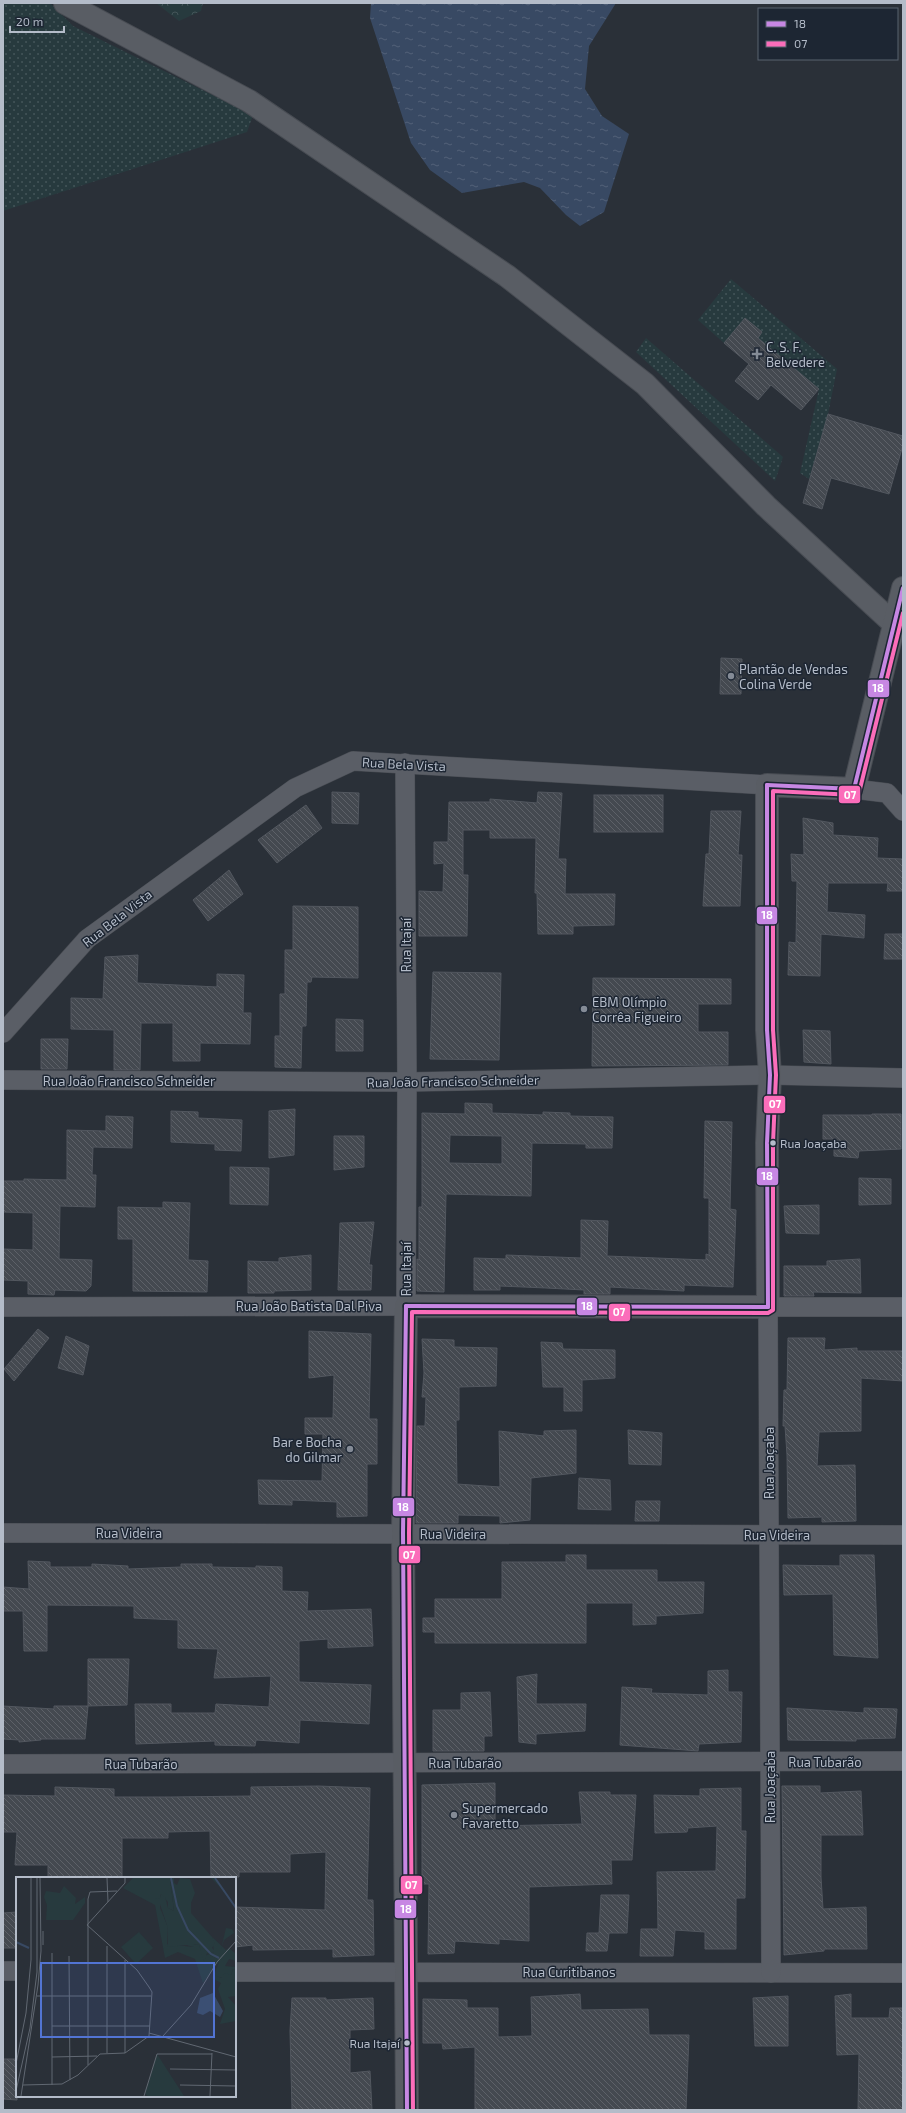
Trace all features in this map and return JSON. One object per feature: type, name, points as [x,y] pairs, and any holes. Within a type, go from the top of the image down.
[{"type":"street","points":[[65,3],[249,101],[507,276],[645,384],[766,506],[893,622]]},
{"type":"street","points":[[903,588],[893,622],[854,789],[888,793],[903,811]]},
{"type":"street","name":"Rua Bela Vista","points":[[3,1033],[86,939],[295,788],[353,761],[854,789]]},
{"type":"street","name":"Rua Itajaí","points":[[405,763],[407,1082],[403,1533],[407,2110]]},
{"type":"street","name":"Rua Joaçaba","points":[[767,785],[767,1022],[770,1075],[767,1143],[771,1973]]},
{"type":"street","name":"Rua João Francisco Schneider","points":[[3,1080],[407,1082],[770,1075],[903,1078]]},
{"type":"street","name":"Rua João Batista Dal Piva","points":[[3,1307],[903,1307]]},
{"type":"street","name":"Rua Videira","points":[[3,1533],[903,1535]]},
{"type":"street","name":"Rua Tubarão","points":[[3,1764],[903,1761]]},
{"type":"street","points":[[3,1971],[16,1971]]},
{"type":"street","name":"Rua Curitibanos","points":[[236,1972],[903,1973]]},
{"type":"green space","points":[[3,3],[50,3],[73,26],[253,115],[247,132],[3,211]]},
{"type":"green space","points":[[156,3],[203,3],[201,11],[179,21]]},
{"type":"green space","points":[[731,279],[837,369],[828,414],[809,479],[800,473],[819,389],[758,338],[762,332],[745,318],[724,343],[698,320]]},
{"type":"green space","points":[[646,338],[783,457],[775,481],[636,352]]},
{"type":"water","points":[[371,3],[616,3],[589,46],[585,89],[602,116],[629,134],[604,212],[580,226],[566,215],[540,188],[524,182],[462,193],[430,170],[411,143],[370,18]]},
{"type":"building","name":"C. S. F. Belvedere","points":[[745,318],[762,332],[758,338],[819,389],[801,410],[771,385],[758,400],[735,381],[749,364],[724,343]]},
{"type":"building","points":[[828,414],[903,436],[903,445],[889,494],[831,478],[822,509],[803,503]]},
{"type":"building","name":"Plantão de Vendas Colina Verde","points":[[721,658],[742,659],[741,694],[720,694]]},
{"type":"building","points":[[332,792],[359,793],[358,824],[332,823]]},
{"type":"building","points":[[538,792],[562,793],[558,859],[566,859],[565,894],[615,894],[614,925],[573,926],[573,934],[538,934],[537,893],[535,893],[536,838],[490,838],[490,830],[463,830],[463,875],[468,875],[467,936],[419,936],[419,891],[443,892],[444,863],[434,864],[434,842],[448,842],[449,802],[490,802],[490,799],[537,803]]},
{"type":"building","points":[[594,795],[663,795],[663,832],[594,832]]},
{"type":"building","points":[[306,805],[322,828],[277,863],[258,840]]},
{"type":"building","points":[[711,811],[741,811],[738,855],[742,855],[740,906],[703,906],[706,854],[709,854]]},
{"type":"building","points":[[803,818],[833,823],[833,835],[878,838],[877,858],[903,859],[903,891],[887,891],[888,883],[828,883],[827,912],[865,915],[864,938],[821,934],[820,976],[788,975],[789,942],[796,943],[797,881],[792,881],[791,854],[804,855]]},
{"type":"building","points":[[229,870],[243,894],[208,921],[193,900]]},
{"type":"building","points":[[293,906],[358,907],[358,978],[312,977],[311,982],[307,982],[306,1026],[302,1026],[301,1068],[275,1067],[275,1036],[280,1036],[280,994],[285,994],[285,950],[293,950]]},
{"type":"building","points":[[885,934],[903,934],[903,959],[884,959]]},
{"type":"building","points":[[138,955],[137,983],[217,987],[217,974],[244,975],[243,1013],[251,1013],[250,1044],[200,1043],[200,1061],[173,1061],[173,1023],[141,1023],[140,1070],[114,1070],[114,1030],[71,1029],[71,998],[103,999],[105,957]]},
{"type":"building","points":[[433,972],[501,973],[499,1060],[430,1059]]},
{"type":"building","points":[[593,978],[731,979],[731,1004],[698,1004],[698,1032],[728,1032],[728,1065],[592,1066]]},
{"type":"building","points":[[336,1019],[363,1020],[363,1051],[336,1051]]},
{"type":"building","points":[[803,1030],[830,1031],[831,1064],[804,1062]]},
{"type":"building","points":[[41,1039],[68,1039],[67,1069],[41,1069]]},
{"type":"building","points":[[465,1103],[492,1104],[492,1113],[543,1115],[543,1112],[570,1113],[570,1116],[613,1117],[612,1148],[586,1148],[586,1144],[532,1143],[531,1196],[446,1194],[444,1292],[417,1291],[417,1259],[419,1260],[419,1207],[422,1207],[422,1113],[465,1114]],"holes":[[[450,1135],[502,1136],[502,1164],[449,1163]]]},
{"type":"building","points":[[295,1109],[294,1155],[269,1158],[269,1111]]},
{"type":"building","points":[[171,1111],[198,1112],[198,1118],[242,1120],[241,1151],[215,1150],[215,1144],[171,1142]]},
{"type":"building","points":[[901,1114],[901,1149],[859,1151],[858,1158],[834,1156],[834,1139],[823,1139],[823,1115]]},
{"type":"building","points":[[106,1116],[133,1117],[132,1148],[93,1147],[92,1175],[96,1175],[95,1207],[60,1206],[59,1259],[92,1260],[91,1286],[86,1291],[55,1290],[54,1295],[28,1294],[28,1281],[3,1280],[3,1249],[33,1250],[33,1213],[3,1212],[3,1181],[24,1181],[24,1179],[67,1180],[67,1130],[106,1131]]},
{"type":"building","points":[[705,1121],[732,1122],[730,1209],[736,1210],[733,1287],[684,1285],[684,1291],[610,1287],[610,1294],[584,1294],[584,1290],[500,1286],[500,1290],[474,1290],[474,1258],[506,1259],[506,1255],[581,1258],[581,1220],[608,1221],[607,1256],[706,1260],[706,1254],[709,1255],[709,1198],[704,1198]]},
{"type":"building","points":[[334,1136],[364,1136],[364,1167],[334,1170]]},
{"type":"building","points":[[230,1167],[269,1168],[268,1205],[230,1204]]},
{"type":"building","points":[[859,1178],[891,1179],[891,1204],[859,1205]]},
{"type":"building","points":[[163,1202],[190,1203],[188,1260],[208,1261],[207,1292],[133,1291],[133,1239],[118,1239],[118,1207],[163,1208]]},
{"type":"building","points":[[819,1205],[819,1234],[786,1233],[784,1206]]},
{"type":"building","points":[[374,1222],[369,1265],[372,1265],[371,1290],[338,1290],[340,1223]]},
{"type":"building","points":[[311,1255],[311,1290],[274,1291],[274,1293],[248,1293],[248,1261],[279,1262],[279,1258]]},
{"type":"building","points":[[860,1259],[861,1293],[813,1292],[814,1296],[784,1296],[784,1266],[827,1266],[827,1261]]},
{"type":"building","points":[[38,1329],[49,1338],[14,1381],[4,1369]]},
{"type":"building","points":[[309,1331],[371,1334],[369,1419],[377,1419],[377,1464],[367,1464],[367,1516],[337,1517],[337,1502],[292,1500],[292,1505],[259,1504],[258,1480],[322,1481],[323,1434],[305,1434],[305,1418],[333,1418],[334,1375],[309,1378]]},
{"type":"building","points":[[66,1336],[89,1346],[83,1375],[58,1368]]},
{"type":"building","points":[[788,1338],[825,1338],[824,1350],[857,1348],[857,1351],[903,1351],[903,1381],[861,1378],[861,1431],[819,1432],[817,1466],[855,1465],[856,1521],[822,1522],[822,1517],[788,1518],[787,1455],[785,1426],[783,1426],[784,1390],[787,1390]]},
{"type":"building","points":[[422,1339],[454,1340],[454,1347],[497,1348],[496,1386],[459,1387],[459,1420],[456,1420],[457,1484],[500,1487],[499,1431],[544,1436],[544,1431],[576,1430],[576,1473],[531,1478],[530,1520],[500,1523],[500,1516],[458,1515],[458,1523],[416,1523],[417,1426],[425,1426],[426,1397],[422,1397],[424,1373]]},
{"type":"building","points":[[541,1342],[562,1343],[563,1349],[615,1350],[615,1378],[582,1380],[582,1411],[564,1411],[564,1387],[543,1387]]},
{"type":"building","points":[[628,1430],[662,1433],[661,1465],[629,1464]]},
{"type":"building","points":[[579,1478],[610,1480],[611,1510],[578,1509]]},
{"type":"building","points":[[636,1501],[660,1501],[659,1521],[635,1521]]},
{"type":"building","points":[[566,1555],[586,1555],[586,1570],[657,1570],[657,1582],[704,1582],[703,1613],[656,1616],[656,1624],[633,1625],[633,1603],[586,1603],[586,1643],[435,1643],[435,1632],[423,1632],[423,1618],[435,1618],[435,1599],[502,1599],[502,1562],[566,1562]]},
{"type":"building","points":[[840,1555],[874,1555],[878,1658],[834,1655],[833,1594],[784,1595],[783,1565],[840,1566]]},
{"type":"building","points":[[28,1561],[50,1562],[50,1567],[92,1567],[92,1564],[128,1566],[128,1569],[181,1567],[181,1564],[212,1564],[212,1567],[282,1567],[282,1591],[308,1592],[307,1611],[371,1609],[373,1646],[328,1648],[328,1639],[299,1641],[299,1682],[371,1685],[369,1724],[300,1720],[299,1743],[256,1740],[255,1746],[215,1745],[215,1741],[136,1744],[135,1704],[171,1704],[171,1713],[215,1713],[216,1704],[269,1707],[271,1676],[214,1678],[218,1649],[178,1648],[178,1620],[134,1618],[134,1606],[47,1605],[47,1651],[24,1651],[23,1611],[3,1611],[3,1587],[29,1589]]},
{"type":"building","points":[[88,1659],[129,1659],[127,1705],[88,1706]]},
{"type":"building","points":[[728,1670],[728,1692],[742,1692],[741,1742],[699,1744],[698,1751],[620,1745],[622,1687],[652,1689],[651,1693],[708,1695],[708,1671]]},
{"type":"building","points":[[537,1674],[536,1704],[586,1704],[585,1731],[536,1734],[536,1744],[519,1742],[517,1677]]},
{"type":"building","points":[[490,1692],[492,1736],[484,1736],[484,1751],[433,1751],[433,1710],[461,1710],[461,1693]]},
{"type":"building","points":[[3,1706],[54,1709],[54,1706],[88,1706],[85,1739],[41,1739],[19,1742],[19,1740],[3,1739]]},
{"type":"building","points":[[787,1708],[864,1713],[864,1708],[897,1709],[895,1738],[856,1739],[856,1741],[788,1740]]},
{"type":"building","points":[[495,1783],[495,1826],[582,1824],[579,1792],[610,1792],[610,1795],[636,1795],[632,1860],[611,1860],[612,1884],[529,1887],[529,1941],[499,1939],[499,1944],[455,1941],[454,1953],[428,1954],[429,1884],[422,1884],[422,1785]]},
{"type":"building","points":[[318,1786],[370,1788],[367,1900],[373,1900],[374,1955],[333,1957],[333,1949],[253,1950],[253,1945],[236,1947],[236,1907],[325,1910],[326,1852],[290,1854],[290,1872],[239,1872],[239,1877],[211,1877],[210,1831],[168,1832],[168,1838],[122,1838],[122,1877],[48,1877],[48,1865],[15,1865],[17,1832],[3,1832],[3,1795],[55,1796],[55,1787],[114,1789],[114,1797],[251,1796],[251,1787]]},
{"type":"building","points":[[782,1786],[820,1786],[820,1793],[861,1791],[863,1835],[821,1835],[821,1877],[823,1909],[866,1907],[867,1949],[824,1949],[824,1951],[784,1955]]},
{"type":"building","points":[[741,1788],[741,1831],[746,1831],[745,1898],[736,1898],[736,1949],[705,1949],[705,1932],[675,1930],[673,1956],[640,1956],[641,1929],[658,1929],[657,1872],[716,1871],[717,1826],[688,1828],[687,1832],[655,1833],[654,1795],[700,1796],[700,1789]]},
{"type":"building","points":[[601,1895],[629,1895],[627,1933],[609,1933],[607,1951],[586,1951],[587,1933],[599,1933]]},
{"type":"building","points":[[16,1912],[16,1948],[3,1948],[3,1913]]},
{"type":"building","points":[[580,1994],[581,2010],[648,2009],[649,2035],[689,2035],[686,2110],[475,2110],[475,2047],[443,2049],[442,2043],[423,2043],[423,1999],[467,2000],[467,2008],[498,2008],[498,2037],[532,2036],[531,1997]]},
{"type":"building","points":[[851,1994],[851,2018],[889,2018],[890,2008],[903,2008],[903,2110],[858,2110],[859,2054],[837,2055],[835,1996]]},
{"type":"building","points":[[788,1996],[788,2046],[755,2046],[753,1998]]},
{"type":"building","points":[[292,1998],[326,1998],[326,2000],[373,1998],[374,2029],[350,2030],[350,2073],[370,2071],[372,2110],[292,2110],[290,2031]]},
{"type":"building","points":[[3,2059],[16,2059],[17,2100],[3,2099]]},
{"type":"transit line","name":"18","points":[[854,789],[903,588]]},
{"type":"transit line","name":"07","points":[[413,2110],[409,1533],[412,1312],[768,1313],[773,1310],[773,1143],[776,1075],[773,1030],[773,791],[854,795],[859,793],[903,613]]},
{"type":"transit line","name":"18","points":[[767,785],[767,1030],[770,1075],[767,1143],[768,1307]]},
{"type":"transit line","name":"18","points":[[767,785],[854,789]]},
{"type":"transit line","name":"18","points":[[406,1306],[403,1533],[407,2110]]},
{"type":"transit line","name":"18","points":[[406,1306],[768,1307]]},
{"type":"place","name":"C. S. F. Belvedere","points":[[757,354]]},
{"type":"place","name":"Plantão de Vendas Colina Verde","points":[[731,676]]},
{"type":"place","name":"EBM Olímpio Corrêa Figueiro","points":[[584,1009]]},
{"type":"place","name":"Rua Joaçaba","points":[[773,1143]]},
{"type":"place","name":"Bar e Bocha do Gilmar","points":[[350,1449]]},
{"type":"place","name":"Supermercado Favaretto","points":[[454,1815]]},
{"type":"place","name":"Rua Itajaí","points":[[407,2043]]}]
